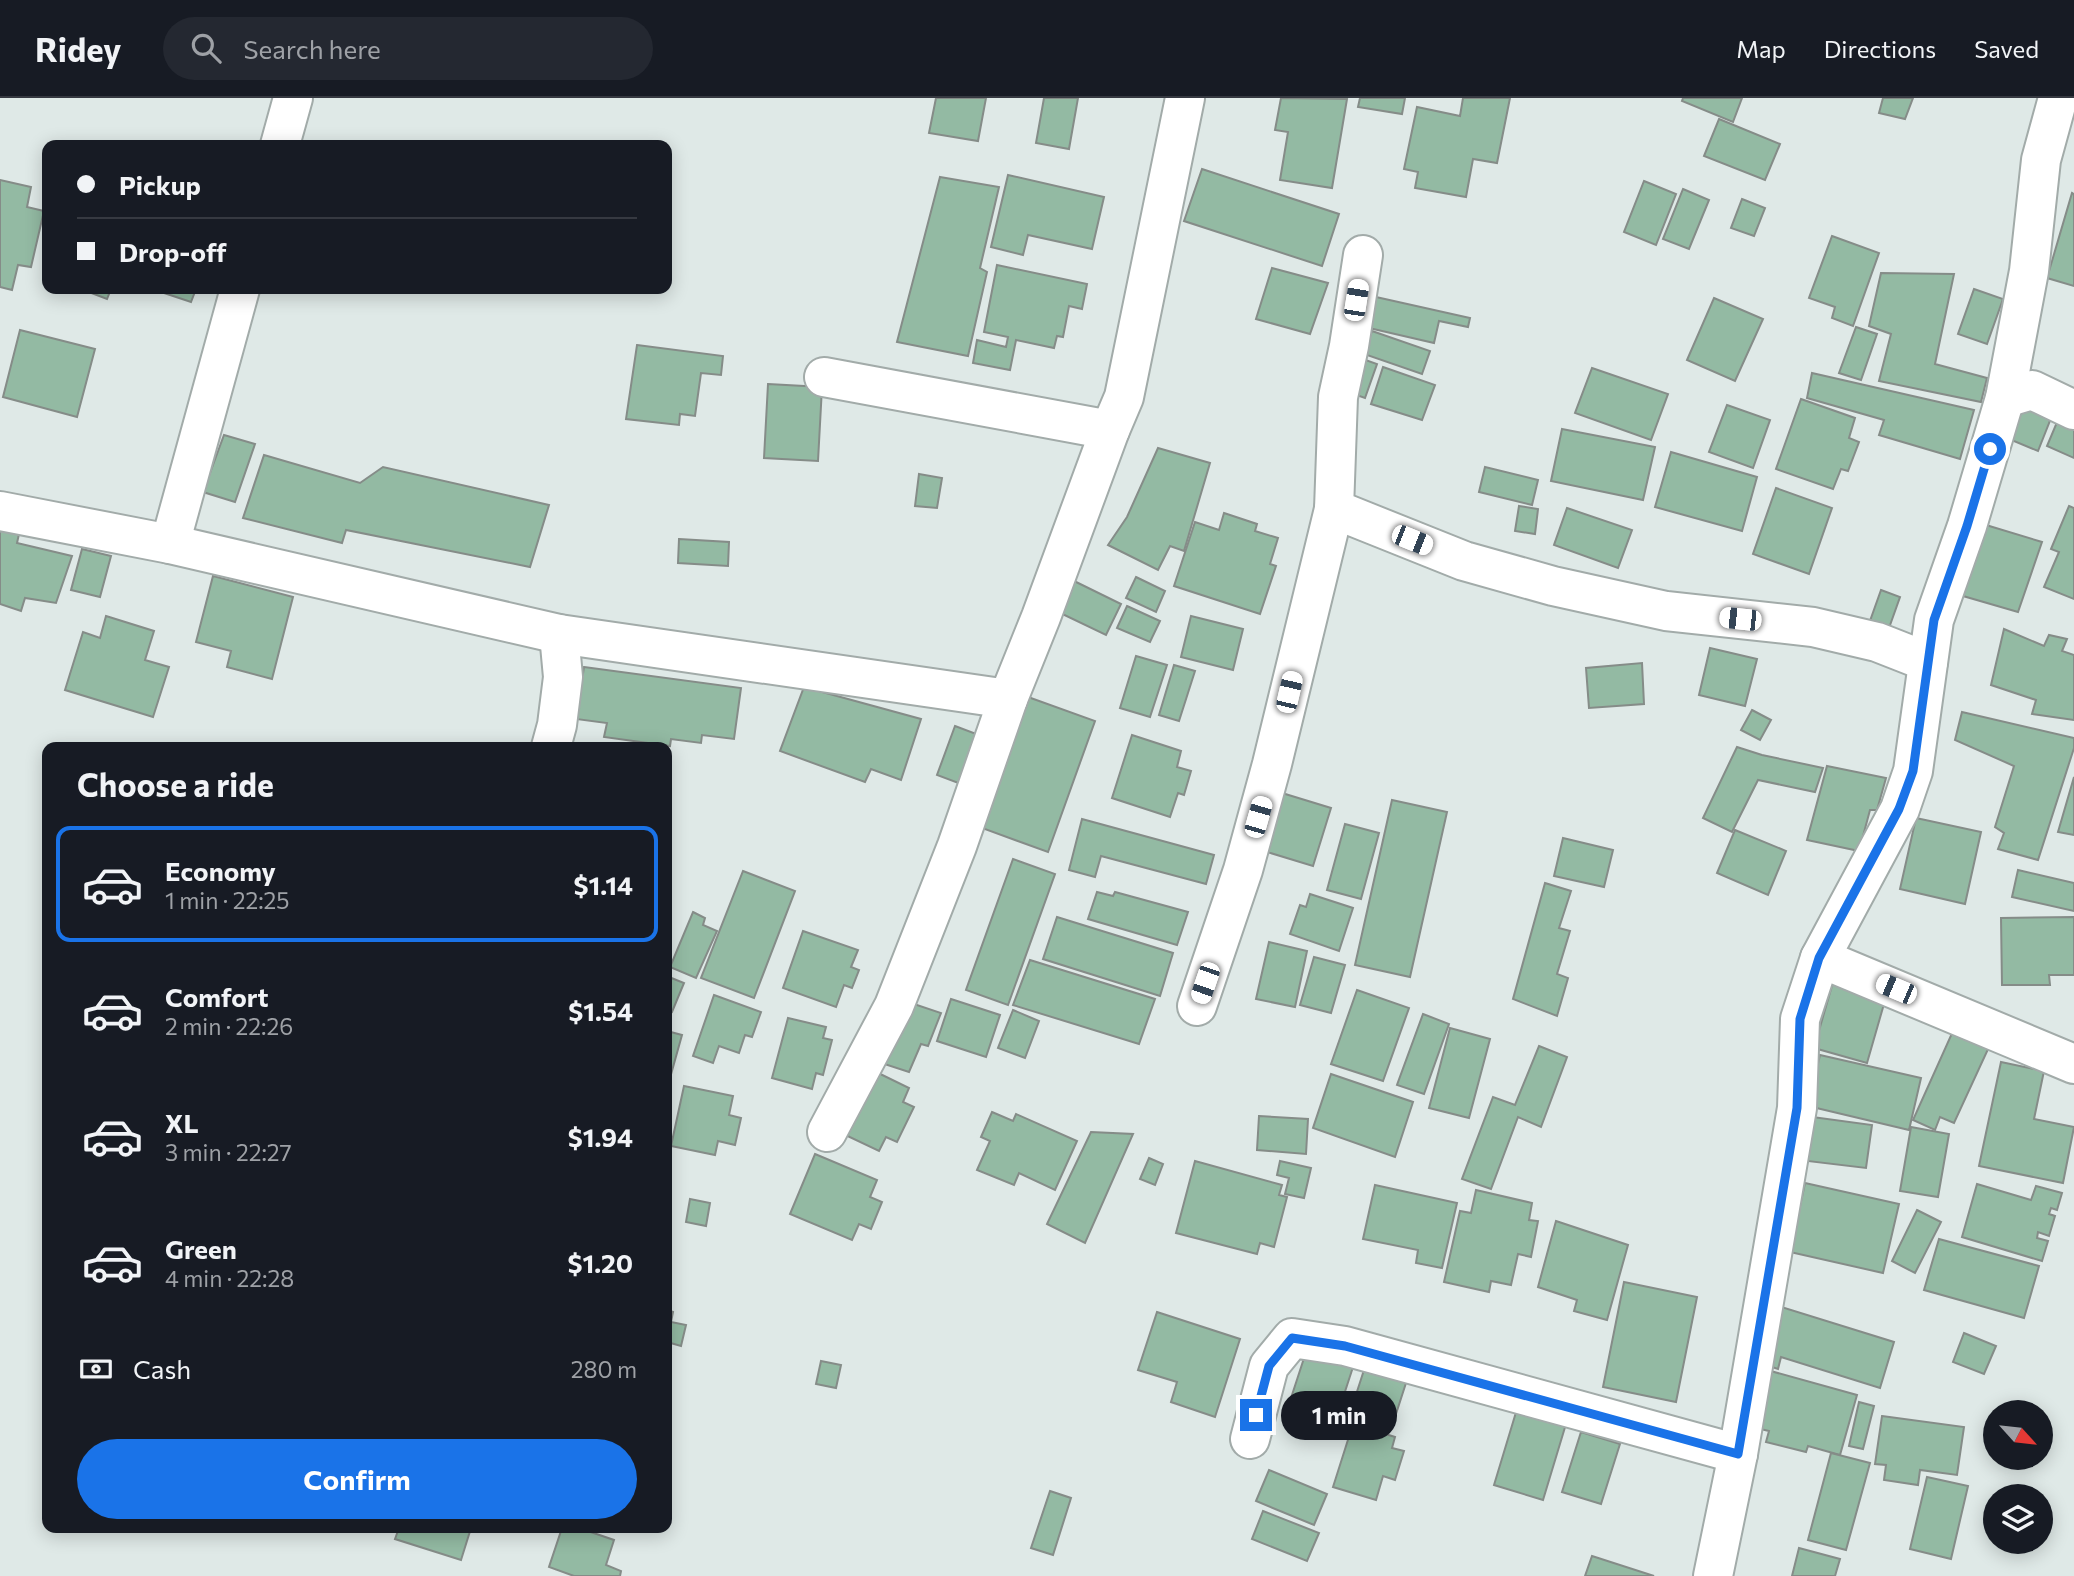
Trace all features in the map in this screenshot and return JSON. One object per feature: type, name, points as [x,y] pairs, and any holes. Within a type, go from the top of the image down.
[{"type":"street","points":[[281,140],[293,98]]},
{"type":"street","points":[[827,1132],[894,1006],[957,846],[1008,699],[1124,397],[1185,98]]},
{"type":"street","points":[[1713,1576],[1738,1454],[1797,1108],[1800,1019],[1819,958],[1899,809],[1913,771],[1934,620],[1967,526],[2005,398],[2029,271],[2041,160],[2058,98]]},
{"type":"street","points":[[1197,1006],[1243,870],[1272,764],[1334,509],[1338,397],[1363,254]]},
{"type":"street","points":[[170,544],[239,294]]},
{"type":"street","points":[[824,377],[1110,430]]},
{"type":"street","points":[[2005,398],[2032,390],[2074,410]]},
{"type":"street","points":[[1334,509],[1464,561],[1553,586],[1666,611],[1813,627],[1877,642],[1928,662]]},
{"type":"street","points":[[0,511],[170,544],[559,634],[1008,699]]},
{"type":"street","points":[[552,742],[563,677],[559,634]]},
{"type":"street","points":[[1819,958],[2074,1063]]},
{"type":"street","points":[[1250,1439],[1269,1366],[1292,1338],[1345,1346],[1738,1454]]},
{"type":"building","points":[[936,98],[986,98],[978,141],[929,133]]},
{"type":"building","points":[[1044,98],[1078,98],[1069,149],[1036,143]]},
{"type":"building","points":[[1281,98],[1347,99],[1332,188],[1280,180],[1288,132],[1275,130]]},
{"type":"building","points":[[1360,98],[1405,98],[1402,114],[1358,107]]},
{"type":"building","points":[[1463,98],[1510,98],[1497,163],[1473,159],[1466,197],[1415,188],[1418,172],[1404,169],[1417,107],[1460,116]]},
{"type":"building","points":[[1683,98],[1742,98],[1733,122],[1682,101]]},
{"type":"building","points":[[1883,98],[1913,98],[1905,119],[1879,113]]},
{"type":"building","points":[[1719,119],[1780,144],[1765,180],[1704,156]]},
{"type":"building","points":[[1202,169],[1339,214],[1322,266],[1184,221]]},
{"type":"building","points":[[1008,175],[1104,197],[1092,249],[1028,235],[1023,255],[991,247]]},
{"type":"building","points":[[940,177],[999,187],[980,268],[987,272],[968,356],[897,342]]},
{"type":"building","points":[[0,180],[31,187],[27,207],[42,211],[42,220],[31,267],[18,265],[12,290],[0,287]]},
{"type":"building","points":[[1644,181],[1676,194],[1656,245],[1624,232]]},
{"type":"building","points":[[1683,189],[1709,200],[1689,249],[1663,239]]},
{"type":"building","points":[[2072,193],[2074,194],[2074,286],[2047,278]]},
{"type":"building","points":[[1742,199],[1765,208],[1754,236],[1731,228]]},
{"type":"building","points":[[1832,236],[1879,253],[1853,326],[1832,318],[1835,307],[1809,298]]},
{"type":"building","points":[[997,265],[1087,284],[1082,309],[1069,306],[1063,337],[1057,336],[1054,348],[1016,340],[1010,370],[973,363],[977,340],[1006,347],[1008,337],[984,332]]},
{"type":"building","points":[[1272,268],[1328,283],[1310,334],[1256,319]]},
{"type":"building","points":[[1881,273],[1954,274],[1935,364],[1987,378],[1981,402],[1879,381],[1891,334],[1869,326]]},
{"type":"building","points":[[1974,289],[2003,299],[1987,344],[1958,334]]},
{"type":"building","points":[[94,294],[109,294],[107,299]]},
{"type":"building","points":[[167,294],[194,294],[191,302]]},
{"type":"building","points":[[1376,297],[1470,318],[1468,327],[1439,321],[1434,343],[1369,328]]},
{"type":"building","points":[[1714,298],[1763,319],[1735,381],[1687,360]]},
{"type":"building","points":[[1856,327],[1877,334],[1861,380],[1839,373]]},
{"type":"building","points":[[20,330],[95,349],[77,417],[3,397]]},
{"type":"building","points":[[1372,331],[1430,351],[1422,374],[1364,354]]},
{"type":"building","points":[[637,345],[723,356],[721,375],[701,373],[695,416],[680,414],[679,425],[626,419]]},
{"type":"building","points":[[1357,357],[1377,364],[1365,398],[1345,391]]},
{"type":"building","points":[[1383,367],[1435,385],[1422,420],[1371,404]]},
{"type":"building","points":[[1592,368],[1668,394],[1651,440],[1575,413]]},
{"type":"building","points":[[1812,373],[1974,410],[1960,459],[1879,435],[1884,420],[1807,398]]},
{"type":"building","points":[[768,384],[822,387],[818,461],[764,458]]},
{"type":"building","points":[[1801,399],[1855,418],[1849,438],[1859,442],[1848,471],[1841,469],[1833,489],[1776,469]]},
{"type":"building","points":[[2024,402],[2053,413],[2038,451],[2009,439]]},
{"type":"building","points":[[1727,405],[1770,420],[1753,468],[1709,452]]},
{"type":"building","points":[[2060,415],[2074,421],[2074,458],[2047,446]]},
{"type":"building","points":[[1562,429],[1655,447],[1643,500],[1551,481]]},
{"type":"building","points":[[224,435],[255,444],[235,502],[203,492]]},
{"type":"building","points":[[1158,448],[1210,463],[1184,551],[1170,546],[1158,570],[1108,545],[1127,517]]},
{"type":"building","points":[[1671,452],[1757,477],[1742,531],[1655,507]]},
{"type":"building","points":[[264,455],[360,483],[383,467],[549,505],[530,567],[346,530],[342,543],[243,518]]},
{"type":"building","points":[[1485,467],[1538,480],[1532,505],[1479,492]]},
{"type":"building","points":[[919,474],[942,478],[937,508],[915,506]]},
{"type":"building","points":[[1776,488],[1832,508],[1809,574],[1753,554]]},
{"type":"building","points":[[1519,506],[1538,509],[1535,534],[1515,531]]},
{"type":"building","points":[[2069,506],[2074,508],[2074,599],[2044,587],[2059,552],[2051,549]]},
{"type":"building","points":[[1567,508],[1632,530],[1618,568],[1554,545]]},
{"type":"building","points":[[1224,513],[1257,524],[1255,531],[1278,538],[1270,564],[1276,566],[1260,614],[1174,586],[1195,522],[1219,530]]},
{"type":"building","points":[[1986,525],[2042,542],[2018,612],[1963,596]]},
{"type":"building","points":[[0,529],[19,534],[17,543],[72,556],[56,603],[25,598],[21,611],[0,604]]},
{"type":"building","points":[[679,539],[729,542],[728,566],[678,563]]},
{"type":"building","points":[[82,549],[111,556],[100,597],[71,590]]},
{"type":"building","points":[[213,576],[293,597],[272,679],[227,667],[231,651],[196,642]]},
{"type":"building","points":[[1136,577],[1165,591],[1156,612],[1126,598]]},
{"type":"building","points":[[1070,579],[1121,604],[1106,635],[1054,610]]},
{"type":"building","points":[[1881,590],[1900,597],[1889,628],[1870,621]]},
{"type":"building","points":[[1127,606],[1160,621],[1150,642],[1117,628]]},
{"type":"building","points":[[106,616],[154,631],[145,660],[169,667],[153,717],[65,690],[83,632],[100,638]]},
{"type":"building","points":[[1191,616],[1243,629],[1233,670],[1181,657]]},
{"type":"building","points":[[2004,629],[2044,646],[2049,635],[2067,639],[2062,651],[2074,655],[2074,720],[2032,714],[2036,700],[1991,685]]},
{"type":"building","points":[[1710,648],[1757,659],[1745,706],[1699,695]]},
{"type":"building","points":[[1136,656],[1167,665],[1150,717],[1120,708]]},
{"type":"building","points":[[1642,663],[1644,704],[1589,708],[1586,668]]},
{"type":"building","points":[[1174,665],[1195,671],[1179,721],[1159,715]]},
{"type":"building","points":[[584,667],[741,688],[734,739],[702,735],[701,743],[671,739],[671,742],[641,742],[604,737],[607,723],[576,719]]},
{"type":"building","points":[[804,687],[921,719],[901,780],[871,769],[865,782],[780,751]]},
{"type":"building","points":[[1028,697],[1095,721],[1048,852],[982,828]]},
{"type":"building","points":[[1752,710],[1771,720],[1760,740],[1741,730]]},
{"type":"building","points":[[1962,712],[2074,738],[2074,748],[2038,860],[1998,849],[2004,833],[1995,827],[2014,766],[1955,740]]},
{"type":"building","points":[[955,726],[979,735],[961,784],[937,775]]},
{"type":"building","points":[[1132,735],[1181,751],[1177,767],[1191,771],[1184,795],[1178,793],[1170,817],[1112,798]]},
{"type":"building","points":[[1737,747],[1823,768],[1815,792],[1758,780],[1732,832],[1703,818]]},
{"type":"building","points":[[1827,766],[1886,778],[1877,810],[1870,810],[1859,851],[1807,840]]},
{"type":"building","points":[[2074,777],[2074,835],[2058,832]]},
{"type":"building","points":[[1282,793],[1331,808],[1313,866],[1264,851]]},
{"type":"building","points":[[1392,800],[1447,812],[1410,977],[1355,965]]},
{"type":"building","points":[[1916,818],[1981,832],[1965,904],[1900,889]]},
{"type":"building","points":[[1082,819],[1214,855],[1206,884],[1101,856],[1095,877],[1069,870]]},
{"type":"building","points":[[1345,824],[1379,833],[1361,899],[1327,890]]},
{"type":"building","points":[[1735,830],[1786,851],[1768,895],[1717,873]]},
{"type":"building","points":[[1563,838],[1613,850],[1604,887],[1554,876]]},
{"type":"building","points":[[1013,859],[1055,874],[1008,1005],[966,990]]},
{"type":"building","points":[[2018,870],[2074,883],[2074,911],[2012,897]]},
{"type":"building","points":[[743,871],[795,891],[754,998],[701,978]]},
{"type":"building","points":[[1545,883],[1571,891],[1559,928],[1570,931],[1557,974],[1568,978],[1557,1016],[1513,999]]},
{"type":"building","points":[[1097,892],[1113,896],[1115,892],[1188,912],[1177,945],[1088,919]]},
{"type":"building","points":[[1310,894],[1353,908],[1339,951],[1290,934],[1300,905],[1306,907]]},
{"type":"building","points":[[693,912],[705,918],[703,925],[717,931],[696,978],[672,968]]},
{"type":"building","points":[[1057,917],[1173,953],[1160,996],[1043,959]]},
{"type":"building","points":[[2074,917],[2074,975],[2049,975],[2050,985],[2002,985],[2001,918]]},
{"type":"building","points":[[803,931],[858,950],[851,967],[859,970],[852,988],[844,985],[836,1007],[783,988]]},
{"type":"building","points":[[1269,942],[1307,951],[1295,1007],[1256,999]]},
{"type":"building","points":[[1314,957],[1345,965],[1331,1013],[1300,1005]]},
{"type":"building","points":[[1030,960],[1155,999],[1139,1044],[1013,1005]]},
{"type":"building","points":[[672,978],[684,983],[672,1012]]},
{"type":"building","points":[[1833,982],[1886,997],[1867,1063],[1814,1048]]},
{"type":"building","points":[[1357,990],[1409,1008],[1383,1081],[1331,1064]]},
{"type":"building","points":[[714,995],[761,1012],[752,1037],[745,1035],[739,1053],[719,1046],[713,1063],[693,1056]]},
{"type":"building","points":[[951,999],[1000,1015],[986,1057],[937,1041]]},
{"type":"building","points":[[902,1000],[941,1013],[928,1046],[921,1044],[909,1072],[872,1060]]},
{"type":"building","points":[[1013,1010],[1039,1021],[1025,1058],[998,1048]]},
{"type":"building","points":[[1423,1014],[1449,1024],[1424,1094],[1397,1085]]},
{"type":"building","points":[[788,1018],[826,1027],[823,1038],[832,1040],[823,1075],[816,1073],[812,1089],[772,1078]]},
{"type":"building","points":[[1450,1028],[1490,1039],[1469,1118],[1429,1108]]},
{"type":"building","points":[[1953,1031],[1989,1047],[1954,1123],[1940,1117],[1935,1130],[1913,1120]]},
{"type":"building","points":[[672,1032],[682,1035],[672,1071]]},
{"type":"building","points":[[1539,1046],[1567,1057],[1541,1127],[1518,1117],[1491,1189],[1462,1179],[1493,1097],[1515,1105]]},
{"type":"building","points":[[1820,1055],[1921,1078],[1909,1130],[1808,1106]]},
{"type":"building","points":[[2001,1062],[2044,1071],[2034,1119],[2074,1127],[2063,1183],[1979,1166]]},
{"type":"building","points":[[868,1068],[909,1088],[903,1102],[914,1107],[897,1142],[886,1137],[879,1151],[837,1131]]},
{"type":"building","points":[[1331,1074],[1413,1102],[1395,1157],[1313,1128]]},
{"type":"building","points":[[684,1086],[733,1096],[729,1115],[741,1118],[735,1145],[718,1141],[715,1155],[672,1146]]},
{"type":"building","points":[[992,1112],[1013,1121],[1016,1114],[1077,1141],[1055,1190],[1019,1173],[1014,1185],[977,1170],[990,1141],[981,1137]]},
{"type":"building","points":[[1259,1116],[1308,1119],[1306,1154],[1257,1150]]},
{"type":"building","points":[[1805,1116],[1872,1125],[1866,1168],[1799,1160]]},
{"type":"building","points":[[1911,1127],[1949,1134],[1938,1197],[1900,1191]]},
{"type":"building","points":[[1091,1132],[1133,1134],[1085,1243],[1047,1224]]},
{"type":"building","points":[[815,1154],[877,1180],[870,1197],[882,1202],[871,1229],[859,1224],[852,1240],[790,1214]]},
{"type":"building","points":[[1149,1158],[1163,1164],[1155,1185],[1140,1179]]},
{"type":"building","points":[[1195,1161],[1282,1185],[1279,1195],[1287,1197],[1274,1247],[1260,1243],[1257,1254],[1176,1233]]},
{"type":"building","points":[[1280,1161],[1311,1168],[1304,1198],[1285,1194],[1289,1178],[1277,1175]]},
{"type":"building","points":[[1805,1183],[1899,1204],[1883,1273],[1790,1252]]},
{"type":"building","points":[[1977,1184],[2031,1200],[2036,1186],[2062,1193],[2057,1210],[2051,1208],[2049,1214],[2055,1216],[2049,1236],[2038,1232],[2037,1238],[2048,1241],[2042,1261],[1962,1237]]},
{"type":"building","points":[[1375,1185],[1457,1203],[1442,1268],[1416,1263],[1418,1250],[1363,1239]]},
{"type":"building","points":[[1476,1190],[1532,1203],[1529,1220],[1538,1221],[1531,1257],[1518,1254],[1511,1285],[1491,1281],[1489,1292],[1444,1282],[1460,1211],[1471,1213]]},
{"type":"building","points":[[690,1199],[710,1203],[706,1226],[686,1222]]},
{"type":"building","points":[[1917,1210],[1941,1222],[1915,1273],[1892,1261]]},
{"type":"building","points":[[1556,1221],[1628,1245],[1607,1320],[1574,1311],[1577,1300],[1538,1287]]},
{"type":"building","points":[[1939,1239],[2039,1266],[2024,1318],[1924,1290]]},
{"type":"building","points":[[1624,1282],[1697,1297],[1676,1402],[1603,1387]]},
{"type":"building","points":[[1778,1306],[1894,1342],[1880,1388],[1781,1357],[1778,1369],[1760,1363]]},
{"type":"building","points":[[1157,1312],[1240,1339],[1215,1417],[1171,1402],[1177,1382],[1138,1370]]},
{"type":"building","points":[[672,1322],[686,1325],[681,1346],[672,1343]]},
{"type":"building","points":[[1964,1333],[1996,1346],[1984,1374],[1953,1362]]},
{"type":"building","points":[[1307,1349],[1354,1364],[1338,1413],[1291,1398]]},
{"type":"building","points":[[821,1361],[841,1365],[836,1388],[816,1384]]},
{"type":"building","points":[[1364,1370],[1406,1383],[1395,1417],[1353,1404]]},
{"type":"building","points":[[1767,1370],[1857,1395],[1840,1455],[1808,1446],[1806,1452],[1766,1442],[1769,1431],[1752,1427]]},
{"type":"building","points":[[1859,1402],[1874,1406],[1863,1449],[1849,1446]]},
{"type":"building","points":[[1517,1409],[1566,1424],[1543,1500],[1494,1485]]},
{"type":"building","points":[[1882,1416],[1964,1427],[1957,1475],[1920,1470],[1918,1485],[1884,1480],[1886,1465],[1875,1464]]},
{"type":"building","points":[[1353,1424],[1395,1437],[1392,1448],[1404,1451],[1395,1480],[1383,1476],[1376,1500],[1333,1487]]},
{"type":"building","points":[[1581,1432],[1620,1444],[1601,1504],[1562,1492]]},
{"type":"building","points":[[1831,1453],[1870,1463],[1846,1550],[1808,1540]]},
{"type":"building","points":[[1269,1470],[1327,1494],[1314,1525],[1256,1501]]},
{"type":"building","points":[[1927,1477],[1968,1486],[1951,1559],[1910,1549]]},
{"type":"building","points":[[1050,1491],[1071,1498],[1053,1555],[1031,1548]]},
{"type":"building","points":[[1263,1511],[1319,1533],[1307,1561],[1252,1539]]},
{"type":"building","points":[[397,1533],[469,1533],[461,1560],[395,1539]]},
{"type":"building","points":[[560,1533],[594,1533],[614,1540],[606,1565],[621,1571],[620,1576],[574,1576],[549,1567]]},
{"type":"building","points":[[1799,1548],[1840,1559],[1835,1576],[1792,1576]]},
{"type":"building","points":[[1592,1556],[1654,1576],[1585,1576]]},
{"type":"route","points":[[1256,1415],[1269,1366],[1292,1338],[1345,1346],[1738,1454],[1797,1108],[1800,1019],[1819,958],[1899,809],[1913,771],[1934,620],[1967,526],[1990,449]]}]
